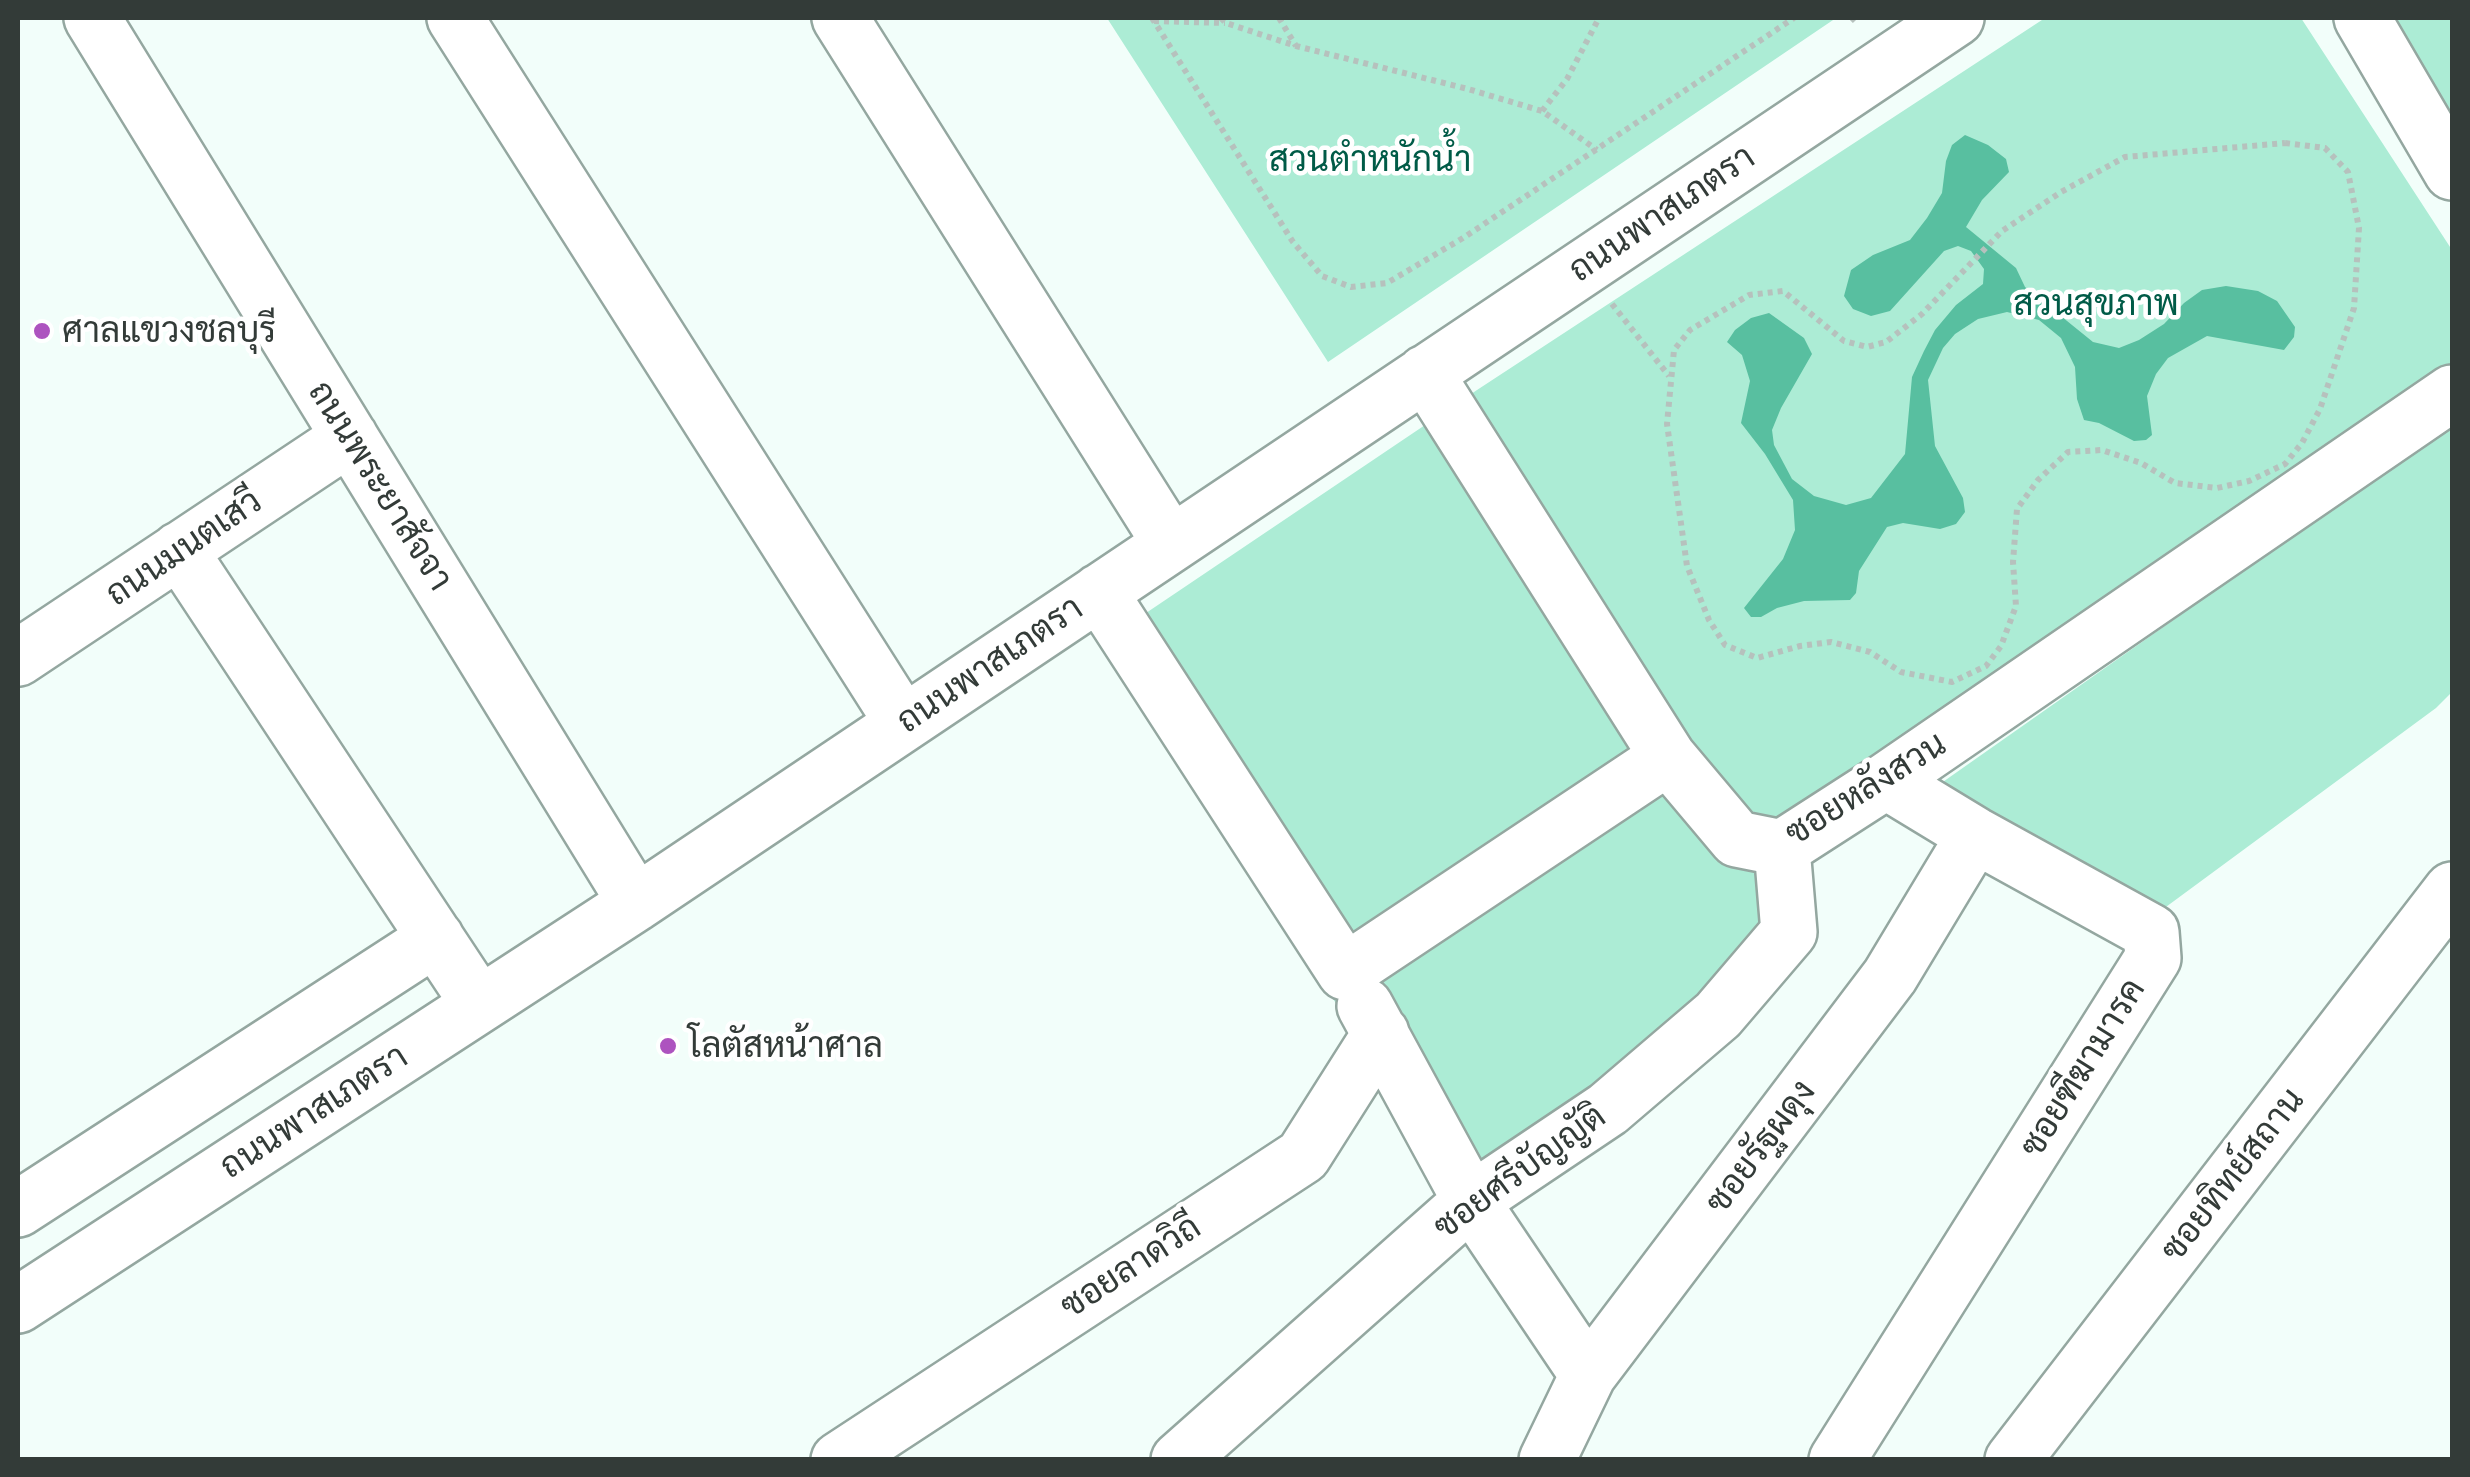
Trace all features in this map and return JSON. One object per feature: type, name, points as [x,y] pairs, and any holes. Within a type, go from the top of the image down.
[{"type":"street","name":"ถนนพระยาสัจจา","points":[[92,18],[636,904]]},
{"type":"street","points":[[455,18],[903,724]]},
{"type":"street","points":[[840,18],[1170,544]]},
{"type":"street","name":"ถนนพาสเภตรา","points":[[23,1289],[636,904],[1956,18]]},
{"type":"street","points":[[2362,18],[2452,172]]},
{"type":"street","name":"ซอยหลังสวน","points":[[1425,373],[1668,756],[1736,839],[1782,848],[1886,781],[2452,393]]},
{"type":"street","name":"ถนนมนตเสวี","points":[[18,658],[350,437]]},
{"type":"street","points":[[180,550],[480,1004]]},
{"type":"street","points":[[1100,592],[1345,972],[1471,1201],[1588,1376]]},
{"type":"street","points":[[1345,972],[1668,756]]},
{"type":"street","name":"ซอยฑีฆามารค","points":[[1838,1460],[2153,958],[2151,932],[1886,781]]},
{"type":"street","name":"ซอยรัฐผดุง","points":[[1547,1460],[1588,1376],[1890,976],[1975,835]]},
{"type":"street","name":"ซอยศรีบัญญัติ","points":[[1180,1460],[1471,1201],[1608,1109],[1718,1015],[1789,932],[1782,848]]},
{"type":"street","name":"ซอยทิทย์สถาน","points":[[2013,1460],[2452,890]]},
{"type":"street","points":[[18,1209],[436,938]]},
{"type":"street","name":"ซอยลาดวิถี","points":[[839,1460],[914,1407],[1303,1156],[1381,1033]]},
{"type":"path","points":[[1279,18],[1296,46]]},
{"type":"path","points":[[1542,111],[1567,79],[1599,18]]},
{"type":"path","points":[[1153,19],[1293,242],[1322,276],[1351,287],[1387,283],[1463,238],[1794,18]]},
{"type":"path","points":[[1153,19],[1224,20],[1296,46],[1468,89],[1542,111],[1597,150]]},
{"type":"path","points":[[1583,268],[1670,377],[1667,424],[1687,566],[1709,620],[1725,644],[1757,658],[1831,642],[1870,652],[1902,672],[1952,682],[1986,666],[2002,646],[2016,606],[2013,562],[2017,509],[2038,480],[2068,452],[2102,450],[2175,482],[2217,488],[2286,464],[2320,408],[2354,308],[2359,228],[2348,172],[2325,148],[2285,143],[2125,156],[2002,231],[1922,314],[1886,342],[1867,347],[1844,341],[1783,291],[1749,295],[1690,330],[1674,350],[1670,377]]},
{"type":"green space","name":"สวนตำหนักน้ำ","points":[[1107,18],[1836,18],[1328,362]]},
{"type":"green space","name":"สวนสุขภาพ","points":[[2045,18],[2301,18],[2452,250],[2452,391],[1770,838],[1796,947],[1465,1225],[1377,1067],[1103,642],[1477,390]]},
{"type":"green space","points":[[2392,18],[2452,18],[2452,114]]},
{"type":"green space","points":[[2452,424],[2452,692],[2436,708],[2155,915],[1930,791]]},
{"type":"shaded area","points":[[1965,135],[2006,159],[2009,172],[1982,200],[1966,227],[2016,268],[2025,287],[2093,342],[2119,348],[2139,340],[2164,324],[2202,290],[2226,286],[2258,291],[2277,301],[2295,327],[2294,337],[2284,350],[2207,336],[2168,358],[2147,396],[2152,435],[2134,441],[2099,423],[2084,420],[2077,399],[2075,367],[2061,338],[2039,320],[2007,312],[1978,319],[1955,334],[1943,348],[1928,380],[1935,446],[1963,498],[1965,512],[1956,524],[1940,529],[1903,523],[1887,527],[1859,571],[1856,593],[1850,600],[1804,601],[1751,617],[1744,608],[1783,559],[1795,530],[1793,500],[1741,423],[1750,381],[1742,355],[1727,342],[1751,318],[1769,313],[1804,338],[1812,354],[1781,408],[1772,430],[1774,445],[1792,479],[1814,496],[1846,505],[1871,498],[1905,454],[1912,377],[1924,351],[1956,305],[1983,284],[1984,269],[1971,251],[1958,246],[1944,251],[1890,311],[1871,316],[1853,309],[1844,296],[1851,270],[1873,255],[1910,240],[1927,218],[1942,193],[1952,145]]},
{"type":"place","name":"ศาลแขวงชลบุรี","points":[[42,331]]},
{"type":"place","name":"โลตัสหน้าศาล","points":[[668,1046]]}]
